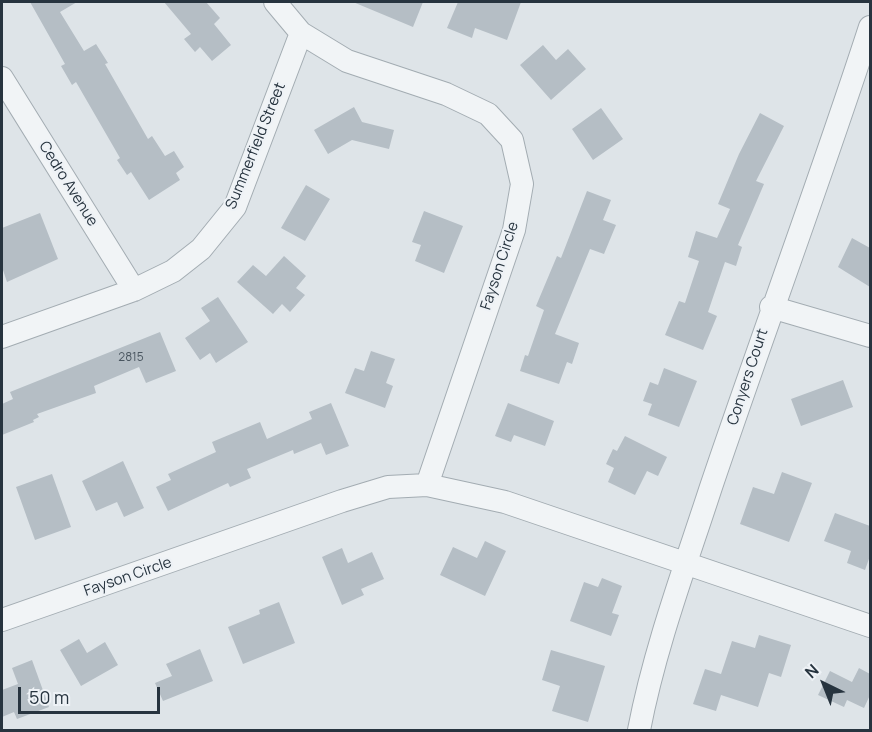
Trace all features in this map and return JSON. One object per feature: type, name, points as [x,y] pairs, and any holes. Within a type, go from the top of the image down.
[{"type":"street","name":"Fayson Circle","points":[[275,2],[301,33],[347,62],[446,94],[488,114],[512,140],[522,184],[514,230],[427,485]]},
{"type":"street","name":"Conyers Court","points":[[639,730],[650,673],[771,307],[866,56],[870,27]]},
{"type":"street","name":"Summerfield Street","points":[[2,337],[134,290],[173,271],[201,249],[235,207],[301,33]]},
{"type":"street","name":"Cedro Avenue","points":[[2,78],[134,290]]},
{"type":"street","points":[[771,307],[870,336]]},
{"type":"street","name":"Fayson Circle","points":[[2,620],[9,620],[342,501],[388,487],[427,485],[505,502],[870,626]]},
{"type":"building","points":[[30,2],[77,2],[60,12],[84,51],[96,44],[148,139],[152,136],[165,156],[174,151],[184,167],[176,173],[180,180],[149,200],[131,172],[127,175],[117,160],[120,158],[76,82],[72,85],[61,66],[65,64]]},
{"type":"building","points":[[164,2],[206,2],[220,18],[214,24],[231,45],[212,61],[200,47],[195,52],[184,39],[191,34]]},
{"type":"building","points":[[353,2],[423,2],[413,27]]},
{"type":"building","points":[[458,2],[521,2],[507,40],[475,28],[472,38],[447,28]]},
{"type":"building","points":[[543,45],[556,60],[568,49],[586,69],[551,100],[520,65]]},
{"type":"building","points":[[354,107],[362,122],[394,130],[389,149],[352,140],[328,154],[314,130]]},
{"type":"building","points":[[601,108],[623,139],[593,160],[572,129]]},
{"type":"building","points":[[760,113],[784,126],[756,181],[764,184],[738,245],[742,247],[736,266],[725,262],[708,312],[717,316],[703,350],[665,335],[679,301],[685,303],[699,261],[688,257],[696,231],[717,238],[730,209],[718,204],[739,154]]},
{"type":"building","points":[[306,185],[330,199],[305,241],[281,228]]},
{"type":"building","points":[[587,191],[611,200],[603,220],[616,225],[604,254],[590,249],[555,334],[579,343],[572,364],[567,362],[559,384],[520,371],[525,355],[528,356],[544,310],[536,306],[557,256],[561,258]]},
{"type":"building","points":[[424,211],[463,226],[444,273],[415,261],[421,245],[412,242]]},
{"type":"building","points":[[40,213],[58,259],[7,282],[2,267],[2,228]]},
{"type":"building","points":[[852,238],[870,248],[870,287],[838,267]]},
{"type":"building","points":[[284,256],[306,276],[296,288],[305,295],[290,312],[282,304],[273,314],[237,282],[253,265],[266,276]]},
{"type":"building","points":[[218,297],[248,342],[216,363],[210,353],[200,360],[185,338],[210,321],[201,308]]},
{"type":"building","points":[[160,332],[176,371],[146,383],[139,367],[94,386],[96,393],[37,414],[39,417],[33,420],[34,422],[2,435],[2,404],[13,399],[10,392]]},
{"type":"building","points":[[371,351],[395,359],[386,383],[393,386],[385,408],[345,393],[355,368],[364,371]]},
{"type":"building","points":[[664,368],[697,381],[679,427],[648,415],[652,404],[643,401],[650,382],[658,385]]},
{"type":"building","points":[[843,380],[853,407],[801,426],[791,399]]},
{"type":"building","points":[[331,403],[349,446],[326,455],[321,443],[294,454],[293,450],[247,469],[251,478],[230,487],[228,483],[168,511],[156,487],[171,480],[168,474],[216,452],[212,442],[260,422],[267,439],[312,419],[309,412]]},
{"type":"building","points":[[508,403],[554,421],[545,446],[514,435],[511,442],[495,436]]},
{"type":"building","points":[[625,436],[667,457],[658,476],[647,471],[635,495],[608,482],[614,468],[606,464],[613,449],[617,451]]},
{"type":"building","points":[[123,461],[144,508],[124,517],[117,502],[96,511],[82,481]]},
{"type":"building","points":[[782,472],[812,483],[789,542],[740,524],[753,487],[774,494]]},
{"type":"building","points":[[52,474],[71,527],[35,540],[16,487]]},
{"type":"building","points":[[835,513],[870,526],[870,556],[865,570],[847,563],[851,551],[824,541]]},
{"type":"building","points":[[485,541],[506,551],[485,596],[440,575],[453,547],[477,558]]},
{"type":"building","points":[[342,548],[348,563],[372,552],[384,579],[361,589],[364,595],[342,605],[322,557]]},
{"type":"building","points":[[602,578],[622,586],[612,613],[619,615],[611,636],[570,621],[584,582],[598,587]]},
{"type":"building","points":[[279,602],[295,643],[243,664],[228,627],[260,614],[259,610]]},
{"type":"building","points":[[759,635],[791,645],[781,677],[769,673],[758,707],[721,695],[716,711],[693,704],[705,669],[721,674],[732,641],[755,648]]},
{"type":"building","points":[[79,639],[87,653],[105,642],[118,665],[81,686],[60,650]]},
{"type":"building","points":[[200,649],[213,681],[163,701],[155,683],[172,676],[166,664]]},
{"type":"building","points":[[551,650],[605,666],[588,722],[552,711],[560,686],[542,680]]},
{"type":"building","points":[[32,660],[49,707],[17,719],[14,712],[2,717],[2,690],[18,684],[12,668]]},
{"type":"building","points":[[859,668],[870,674],[870,695],[864,708],[847,700],[844,707],[818,695],[830,671],[852,682]]}]
